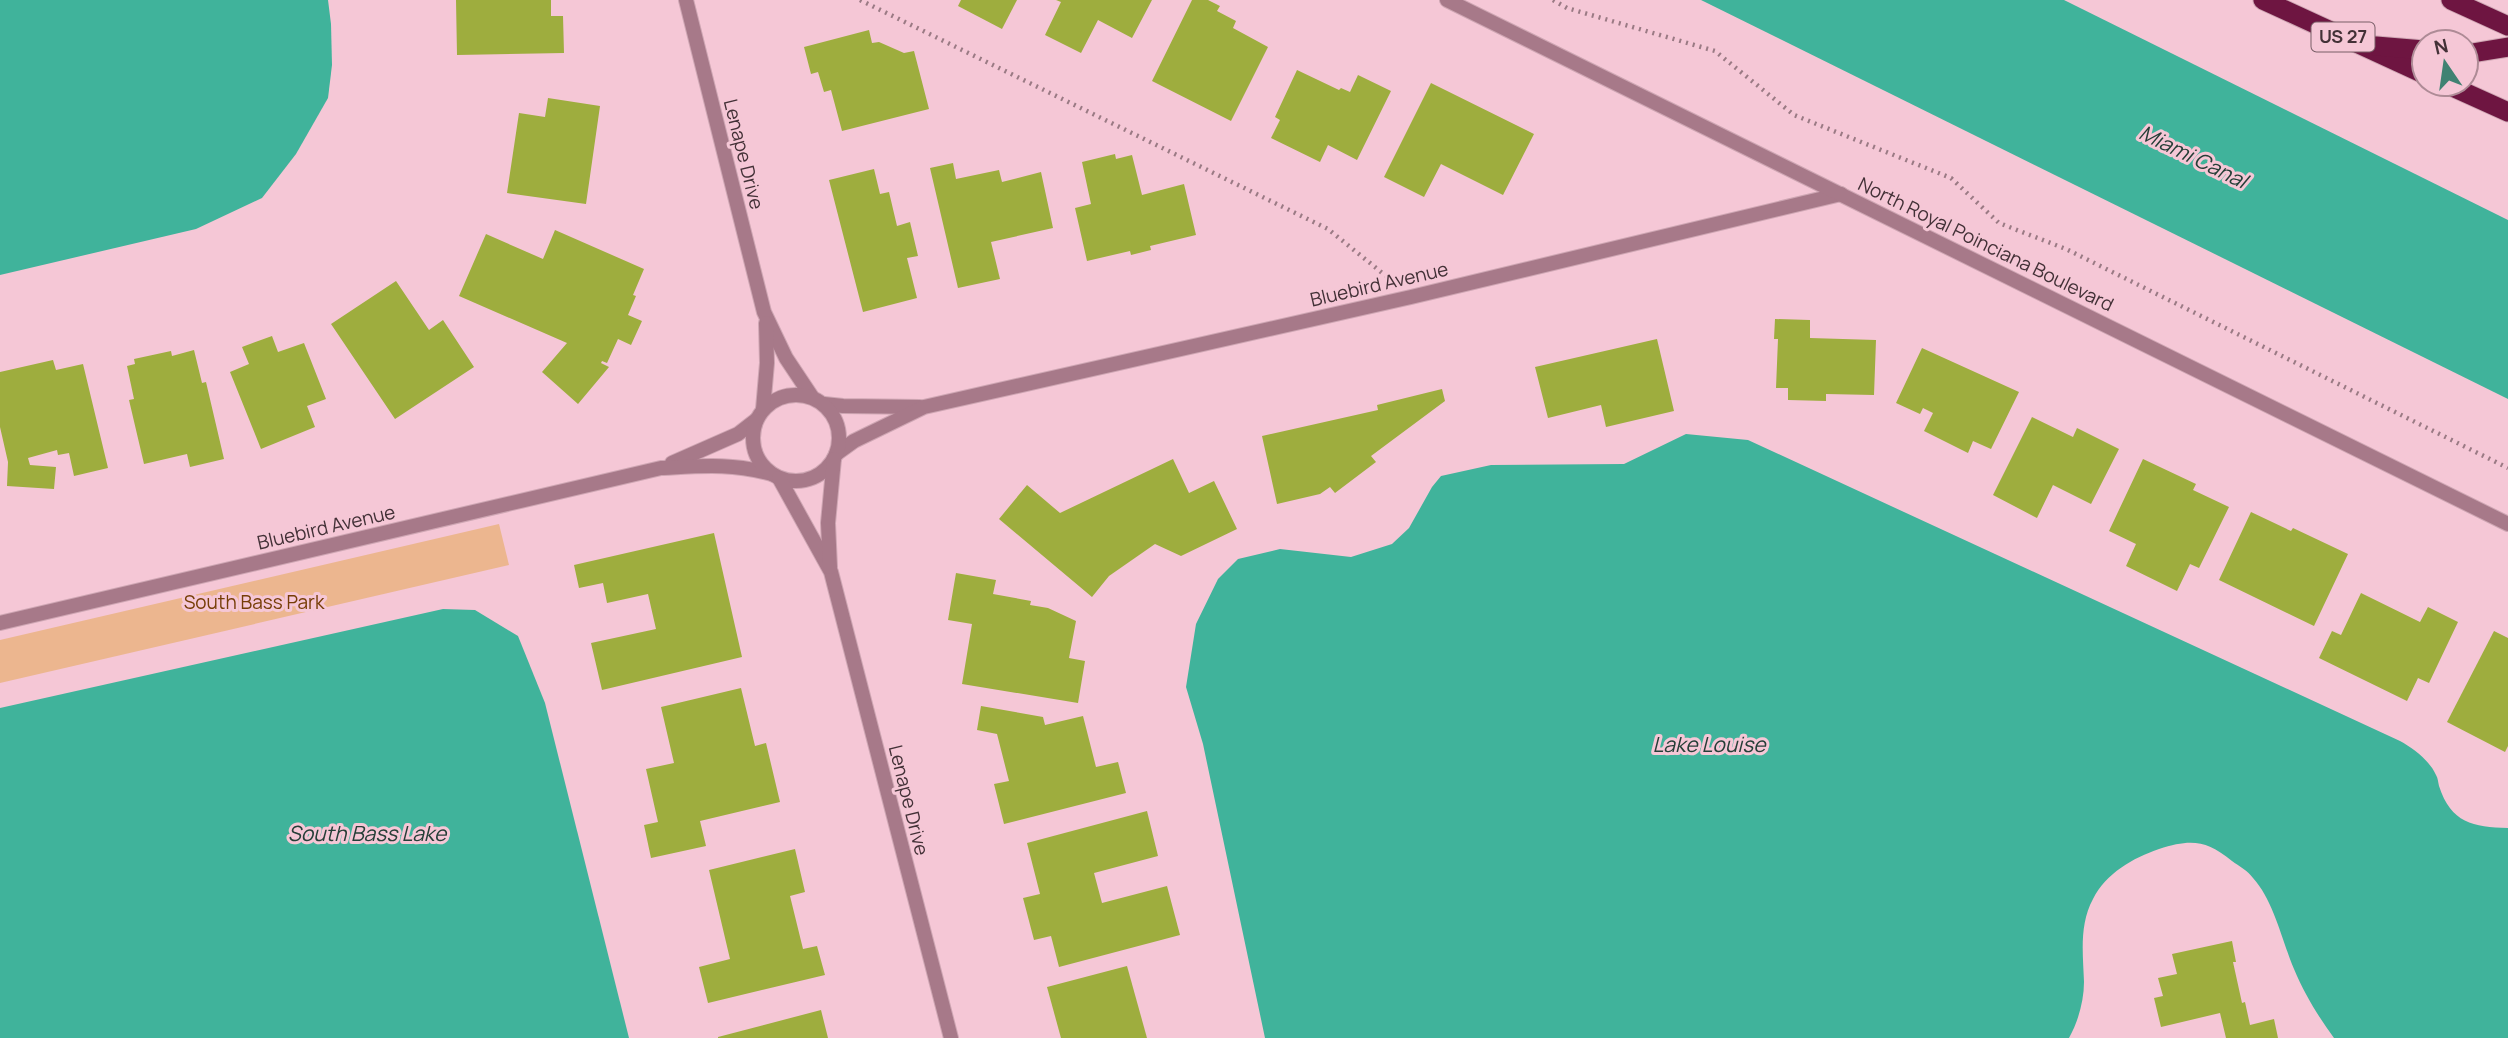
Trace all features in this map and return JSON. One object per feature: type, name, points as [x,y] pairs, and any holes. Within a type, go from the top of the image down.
[{"type":"highway","name":"US 27","points":[[2263,0],[2410,68]]},
{"type":"highway","points":[[2451,0],[2508,26]]},
{"type":"highway","points":[[2361,45],[2410,49]]},
{"type":"highway","points":[[2480,52],[2508,47]]},
{"type":"highway","points":[[2477,98],[2508,112]]},
{"type":"street","name":"Lenape Drive","points":[[686,0],[766,318],[786,358],[818,401]]},
{"type":"street","name":"North Royal Poinciana Boulevard","points":[[1447,0],[2508,524]]},
{"type":"street","name":"Bluebird Avenue","points":[[835,455],[854,440],[925,407],[1411,297],[1841,194]]},
{"type":"street","name":"Lenape Drive","points":[[760,415],[767,363],[766,318]]},
{"type":"street","points":[[799,395],[818,401],[838,427],[839,440],[835,455],[819,474],[807,480],[793,481],[776,476],[758,460],[753,446],[753,433],[760,415],[773,401],[785,396],[799,395]]},
{"type":"street","name":"Bluebird Avenue","points":[[818,401],[843,407],[925,407]]},
{"type":"street","name":"Bluebird Avenue","points":[[661,468],[738,434],[760,415]]},
{"type":"street","name":"Lenape Drive","points":[[835,455],[828,523],[831,572],[951,1038]]},
{"type":"street","name":"Bluebird Avenue","points":[[0,623],[661,468],[743,466],[776,476]]},
{"type":"street","name":"Lenape Drive","points":[[776,476],[831,572]]},
{"type":"path","points":[[860,0],[1328,229],[1411,297]]},
{"type":"path","points":[[1553,0],[1567,8],[1715,51],[1794,115],[1951,178],[1998,223],[2066,249],[2508,468]]},
{"type":"green space","name":"South Bass Park","points":[[499,524],[509,565],[0,683],[0,640]]},
{"type":"water","points":[[0,0],[328,0],[332,65],[328,98],[296,154],[262,198],[196,229],[0,275]]},
{"type":"water","name":"Miami Canal","points":[[1701,0],[2064,0],[2508,220],[2508,399]]},
{"type":"water","name":"Lake Louise","points":[[1686,434],[1748,440],[2400,741],[2416,751],[2433,770],[2444,798],[2457,815],[2474,824],[2508,828],[2508,1038],[2334,1038],[2303,988],[2267,898],[2260,887],[2249,873],[2223,854],[2206,845],[2189,843],[2159,849],[2121,868],[2105,881],[2093,899],[2083,940],[2083,997],[2069,1038],[1265,1038],[1203,744],[1186,687],[1196,624],[1218,579],[1238,559],[1280,549],[1351,557],[1392,544],[1409,528],[1441,476],[1491,465],[1624,464]]},
{"type":"water","name":"South Bass Lake","points":[[443,609],[475,610],[518,636],[545,703],[629,1038],[0,1038],[0,708]]},
{"type":"building","points":[[456,0],[551,0],[551,16],[563,16],[564,53],[457,55]]},
{"type":"building","points":[[961,0],[1017,0],[1002,29],[958,6]]},
{"type":"building","points":[[1056,0],[1152,0],[1132,38],[1098,20],[1081,53],[1045,35],[1061,2]]},
{"type":"building","points":[[1192,0],[1208,0],[1220,6],[1217,11],[1236,21],[1233,28],[1268,47],[1231,121],[1152,81]]},
{"type":"building","points":[[869,30],[872,43],[879,42],[904,53],[914,51],[929,109],[842,131],[831,90],[824,92],[818,72],[811,74],[804,47]]},
{"type":"building","points":[[1297,70],[1339,90],[1341,88],[1350,92],[1358,75],[1391,91],[1357,160],[1328,145],[1320,162],[1271,138],[1280,120],[1275,117]]},
{"type":"building","points":[[1431,83],[1534,134],[1503,195],[1441,164],[1424,197],[1384,177]]},
{"type":"building","points":[[548,98],[600,106],[586,204],[507,193],[519,113],[545,117]]},
{"type":"building","points":[[1115,154],[1116,159],[1132,155],[1142,195],[1184,184],[1196,235],[1150,246],[1151,250],[1131,255],[1130,251],[1087,261],[1075,208],[1091,204],[1082,162]]},
{"type":"building","points":[[953,163],[956,179],[999,170],[1002,182],[1041,172],[1053,228],[991,242],[1000,279],[958,288],[930,168]]},
{"type":"building","points":[[874,169],[880,194],[889,192],[897,226],[910,222],[918,256],[907,258],[917,298],[863,312],[829,180]]},
{"type":"building","points":[[555,230],[644,269],[628,315],[642,321],[631,345],[618,339],[607,363],[601,363],[609,367],[578,404],[542,372],[567,343],[459,296],[486,234],[543,259]]},
{"type":"building","points":[[396,281],[429,330],[443,320],[474,367],[395,419],[331,324]]},
{"type":"building","points":[[1775,319],[1810,320],[1810,338],[1876,340],[1874,395],[1826,394],[1826,401],[1788,400],[1788,388],[1776,388],[1778,339],[1774,339]]},
{"type":"building","points":[[272,336],[278,352],[304,343],[326,399],[307,406],[315,427],[261,449],[230,372],[249,364],[242,347]]},
{"type":"building","points":[[1657,339],[1674,411],[1606,427],[1601,405],[1548,418],[1535,367]]},
{"type":"building","points":[[1922,348],[2019,392],[1991,449],[1973,441],[1968,453],[1924,431],[1933,413],[1923,408],[1920,414],[1896,403]]},
{"type":"building","points":[[194,350],[202,383],[206,382],[224,459],[190,467],[187,454],[144,464],[129,400],[134,399],[127,366],[135,364],[134,359],[171,351],[172,356]]},
{"type":"building","points":[[53,360],[56,370],[83,364],[108,468],[74,476],[69,453],[58,455],[57,450],[28,458],[30,465],[56,467],[54,489],[7,486],[8,462],[0,427],[0,372]]},
{"type":"building","points":[[1442,389],[1445,401],[1371,456],[1376,462],[1335,493],[1330,487],[1320,494],[1277,504],[1262,436],[1378,410],[1377,405]]},
{"type":"building","points":[[2032,417],[2073,437],[2077,428],[2119,449],[2091,504],[2053,485],[2037,518],[1993,495]]},
{"type":"building","points":[[1173,459],[1189,493],[1214,481],[1237,529],[1181,556],[1155,544],[1109,576],[1092,597],[999,519],[1027,485],[1060,513]]},
{"type":"building","points":[[2143,459],[2196,484],[2193,490],[2229,507],[2199,568],[2190,564],[2177,591],[2126,566],[2136,544],[2109,531]]},
{"type":"building","points":[[2251,512],[2348,554],[2314,626],[2219,580]]},
{"type":"building","points":[[714,533],[742,657],[602,690],[591,643],[656,629],[648,594],[607,603],[603,583],[579,588],[574,565]]},
{"type":"building","points":[[956,573],[996,580],[993,594],[1031,601],[1030,605],[1048,608],[1076,621],[1069,658],[1085,661],[1078,703],[962,684],[972,624],[948,620]]},
{"type":"building","points":[[2361,593],[2420,622],[2428,607],[2458,622],[2429,683],[2418,678],[2407,701],[2319,658],[2332,631],[2341,635]]},
{"type":"building","points":[[2494,631],[2508,638],[2508,746],[2505,752],[2447,722]]},
{"type":"building","points":[[741,688],[755,746],[766,743],[780,802],[700,821],[706,846],[651,858],[644,825],[658,822],[646,769],[674,763],[661,707]]},
{"type":"building","points":[[981,706],[1043,717],[1045,725],[1083,716],[1096,767],[1118,762],[1126,793],[1004,824],[994,784],[1009,781],[997,734],[977,730]]},
{"type":"building","points":[[1147,811],[1158,856],[1094,873],[1102,903],[1167,886],[1180,935],[1059,967],[1051,936],[1034,940],[1023,898],[1040,894],[1027,843]]},
{"type":"building","points":[[795,849],[805,892],[790,896],[803,949],[817,946],[825,975],[708,1003],[699,967],[730,959],[709,870]]},
{"type":"building","points":[[2232,941],[2236,962],[2233,962],[2250,1025],[2274,1019],[2278,1038],[2226,1038],[2220,1013],[2161,1027],[2154,998],[2163,996],[2158,978],[2177,974],[2172,954]]},
{"type":"building","points":[[1127,966],[1147,1038],[1061,1038],[1047,987]]},
{"type":"building","points":[[821,1010],[828,1038],[718,1038],[718,1037]]}]
